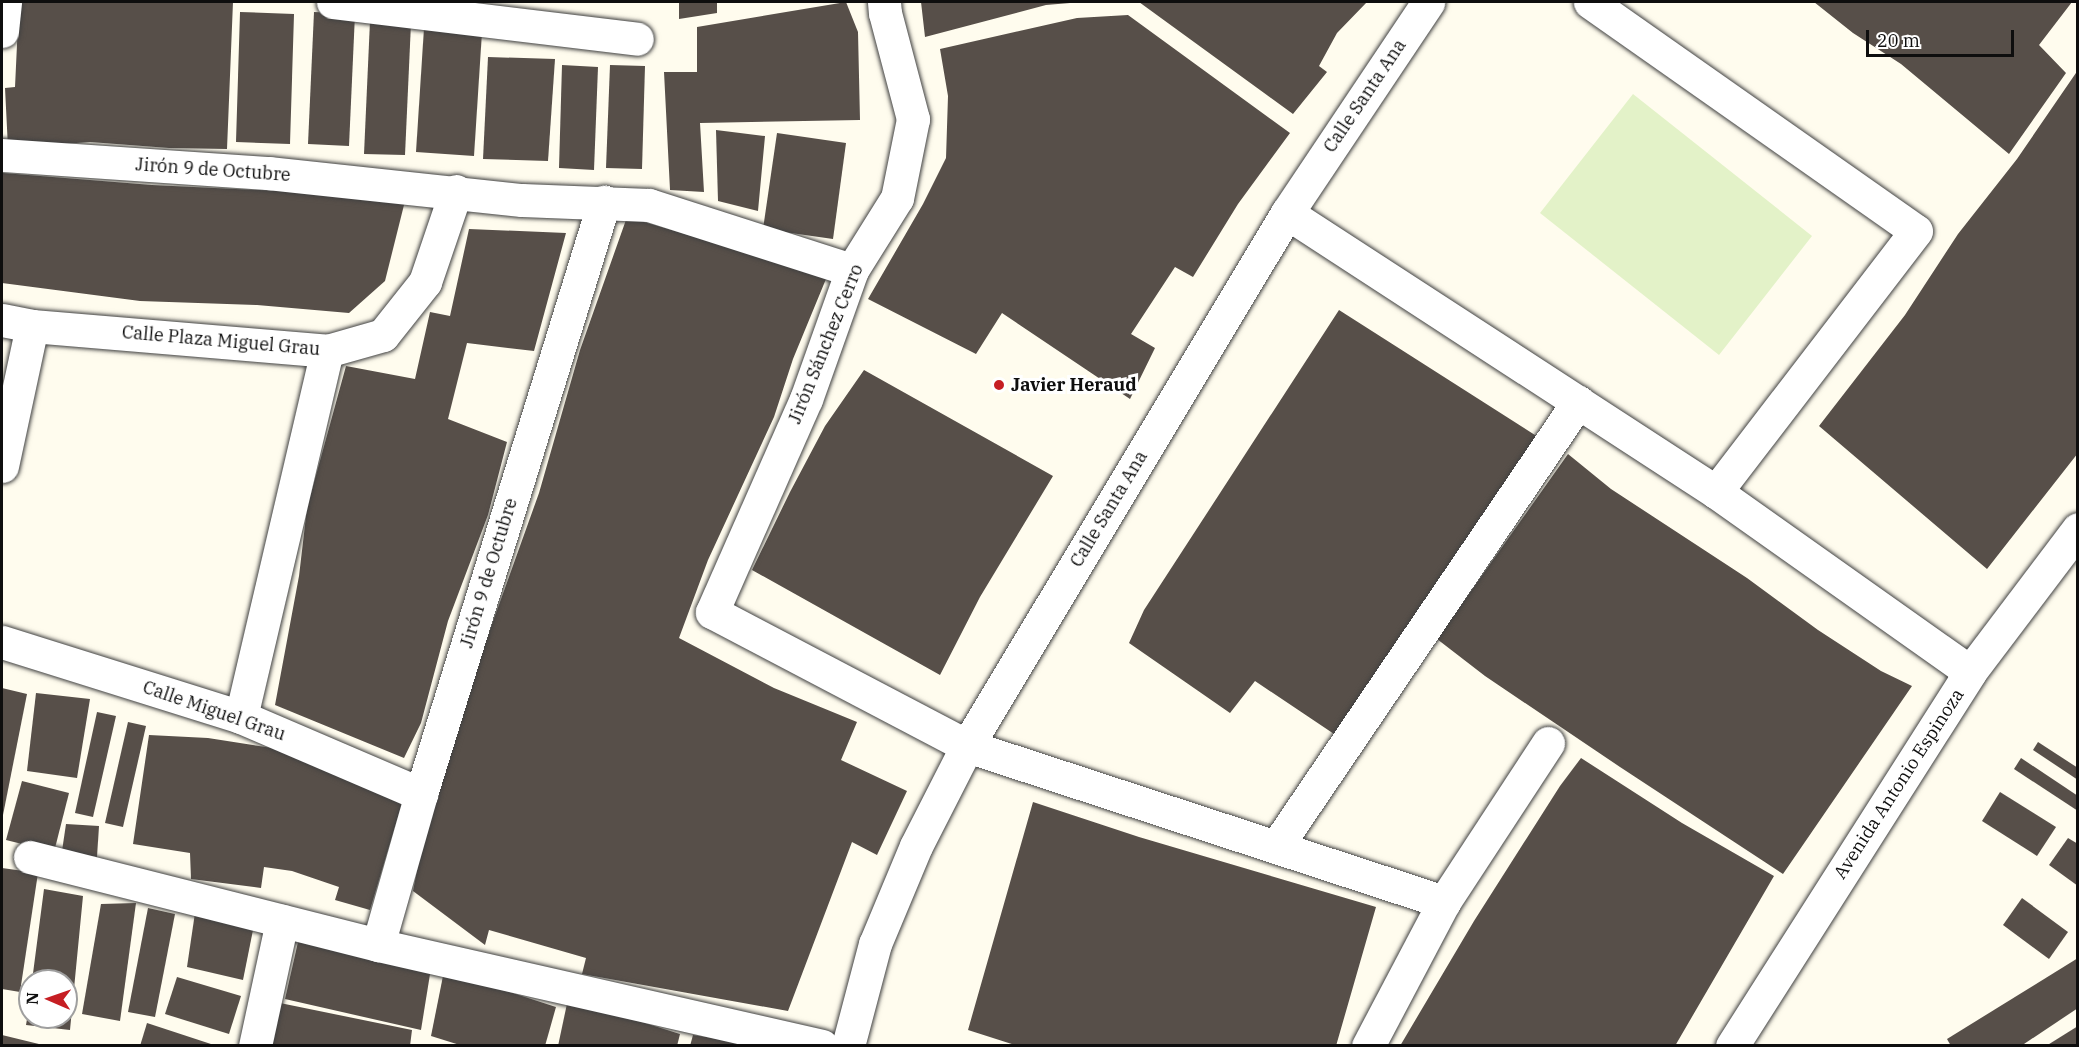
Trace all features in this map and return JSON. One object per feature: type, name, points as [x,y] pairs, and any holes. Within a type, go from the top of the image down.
[{"type":"street","points":[[2,31],[4,2]]},
{"type":"street","points":[[333,2],[637,39]]},
{"type":"street","name":"Jirón Sánchez Cerro","points":[[884,2],[913,119],[897,198],[852,270],[806,399],[711,612],[967,746]]},
{"type":"street","name":"Calle Santa Ana","points":[[848,1046],[875,944],[916,846],[967,746],[1287,213],[1428,2]]},
{"type":"street","points":[[1590,2],[1916,231],[1716,492]]},
{"type":"street","name":"Jirón 9 de Octubre","points":[[2,155],[268,173],[456,191],[522,200],[649,205],[852,270]]},
{"type":"street","name":"Calle Plaza Miguel Grau","points":[[17,323],[327,351],[383,334],[390,326],[425,282],[456,191]]},
{"type":"street","name":"Jirón 9 de Octubre","points":[[378,945],[421,794],[604,202]]},
{"type":"street","points":[[1287,213],[1716,492],[1970,672]]},
{"type":"street","points":[[2,466],[17,323]]},
{"type":"street","points":[[241,717],[327,351]]},
{"type":"street","points":[[1276,847],[1578,402]]},
{"type":"street","name":"Avenida Antonio Espinoza","points":[[1731,1046],[1970,672],[2078,530]]},
{"type":"street","name":"Calle Miguel Grau","points":[[2,642],[241,717],[421,794]]},
{"type":"street","points":[[1368,1046],[1444,902],[1548,742]]},
{"type":"street","points":[[967,746],[1444,902]]},
{"type":"street","points":[[30,857],[378,945],[822,1046]]},
{"type":"street","points":[[255,1046],[282,921]]},
{"type":"green space","points":[[1633,94],[1812,236],[1719,355],[1540,213]]},
{"type":"building","points":[[19,2],[233,2],[227,149],[169,148],[90,142],[8,148],[5,88],[15,87]]},
{"type":"building","points":[[679,2],[717,2],[717,13],[679,19]]},
{"type":"building","points":[[846,2],[858,32],[860,120],[700,123],[704,192],[670,190],[664,72],[697,72],[697,27]]},
{"type":"building","points":[[921,2],[1070,3],[1046,5],[925,37]]},
{"type":"building","points":[[1139,2],[1367,2],[1337,33],[1319,66],[1327,72],[1293,114]]},
{"type":"building","points":[[1814,2],[2072,2],[2039,45],[2066,73],[2009,154],[1901,64],[1853,33]]},
{"type":"building","points":[[240,12],[294,14],[290,144],[236,142]]},
{"type":"building","points":[[314,12],[355,14],[349,146],[308,144]]},
{"type":"building","points":[[1128,15],[1290,133],[1238,204],[1193,277],[1175,267],[1131,334],[1155,348],[1130,399],[1002,313],[976,354],[868,299],[923,204],[946,158],[948,96],[940,49],[1077,18]]},
{"type":"building","points":[[370,21],[411,23],[405,155],[364,154]]},
{"type":"building","points":[[424,28],[482,32],[474,156],[416,152]]},
{"type":"building","points":[[488,57],[555,59],[548,161],[483,159]]},
{"type":"building","points":[[562,65],[598,67],[594,170],[559,168]]},
{"type":"building","points":[[610,65],[645,66],[642,169],[606,168]]},
{"type":"building","points":[[2078,70],[2078,453],[1987,569],[1819,426],[1905,315],[1958,234],[2017,159]]},
{"type":"building","points":[[716,130],[765,136],[758,211],[718,201]]},
{"type":"building","points":[[777,133],[846,143],[833,239],[763,229]]},
{"type":"building","points":[[3,173],[152,185],[406,197],[385,281],[349,313],[257,305],[140,301],[2,283]]},
{"type":"building","points":[[627,217],[750,253],[826,279],[793,359],[774,417],[708,560],[679,638],[774,688],[857,722],[841,760],[907,791],[877,855],[852,842],[788,1011],[582,974],[586,958],[489,930],[485,945],[413,891],[423,840],[477,666],[539,493],[580,350]]},
{"type":"building","points":[[469,229],[566,233],[534,351],[467,343],[448,419],[507,442],[488,515],[448,621],[421,723],[404,758],[275,705],[299,576],[307,508],[346,366],[415,379],[430,312],[450,316]]},
{"type":"building","points":[[1339,310],[1538,437],[1340,738],[1255,681],[1230,713],[1129,643],[1144,610]]},
{"type":"building","points":[[864,370],[1053,476],[980,597],[940,675],[752,570],[825,426]]},
{"type":"building","points":[[1568,454],[1611,489],[1747,578],[1818,630],[1881,671],[1912,686],[1783,874],[1485,676],[1437,639]]},
{"type":"building","points":[[2,688],[27,694],[3,815],[2,814]]},
{"type":"building","points":[[36,693],[90,699],[77,778],[27,771]]},
{"type":"building","points":[[97,712],[116,716],[93,817],[75,813]]},
{"type":"building","points":[[128,722],[146,726],[123,827],[105,823]]},
{"type":"building","points":[[149,735],[208,738],[279,749],[405,793],[370,910],[335,900],[339,887],[292,871],[264,867],[261,888],[191,879],[190,853],[133,844]]},
{"type":"building","points":[[2038,742],[2078,768],[2078,780],[2033,750]]},
{"type":"building","points":[[1581,758],[1682,823],[1774,876],[1675,1046],[1400,1046],[1474,921],[1560,786]]},
{"type":"building","points":[[2021,758],[2078,796],[2078,811],[2014,769]]},
{"type":"building","points":[[22,781],[69,793],[54,852],[6,840]]},
{"type":"building","points":[[2000,792],[2056,827],[2037,856],[1982,821]]},
{"type":"building","points":[[1033,802],[1139,837],[1376,907],[1336,1046],[1018,1046],[968,1030]]},
{"type":"building","points":[[66,824],[99,826],[97,857],[62,851]]},
{"type":"building","points":[[2068,838],[2078,844],[2078,886],[2049,865]]},
{"type":"building","points":[[2,868],[38,873],[23,969],[18,969],[18,992],[2,989]]},
{"type":"building","points":[[44,889],[83,896],[76,969],[34,969]]},
{"type":"building","points":[[2022,898],[2068,932],[2049,959],[2003,925]]},
{"type":"building","points":[[136,903],[120,1021],[82,1014],[101,904]]},
{"type":"building","points":[[196,906],[254,925],[243,980],[187,967]]},
{"type":"building","points":[[148,908],[175,914],[155,1017],[128,1012]]},
{"type":"building","points":[[298,942],[431,968],[421,1030],[285,999]]},
{"type":"building","points":[[2078,958],[2078,1008],[2021,1046],[1951,1046],[1947,1039]]},
{"type":"building","points":[[444,971],[556,1007],[545,1046],[463,1046],[431,1036]]},
{"type":"building","points":[[177,977],[241,996],[229,1034],[165,1014]]},
{"type":"building","points":[[568,999],[680,1034],[677,1046],[558,1046]]},
{"type":"building","points":[[280,1003],[412,1030],[410,1046],[270,1046]]},
{"type":"building","points":[[147,1023],[214,1045],[214,1046],[140,1046]]},
{"type":"building","points":[[2078,1026],[2078,1046],[2046,1046]]},
{"type":"building","points":[[2,1035],[43,1045],[43,1046],[2,1046]]},
{"type":"building","points":[[693,1035],[750,1044],[750,1046],[690,1046]]},
{"type":"place","name":"Javier Heraud","points":[[999,385]]}]
